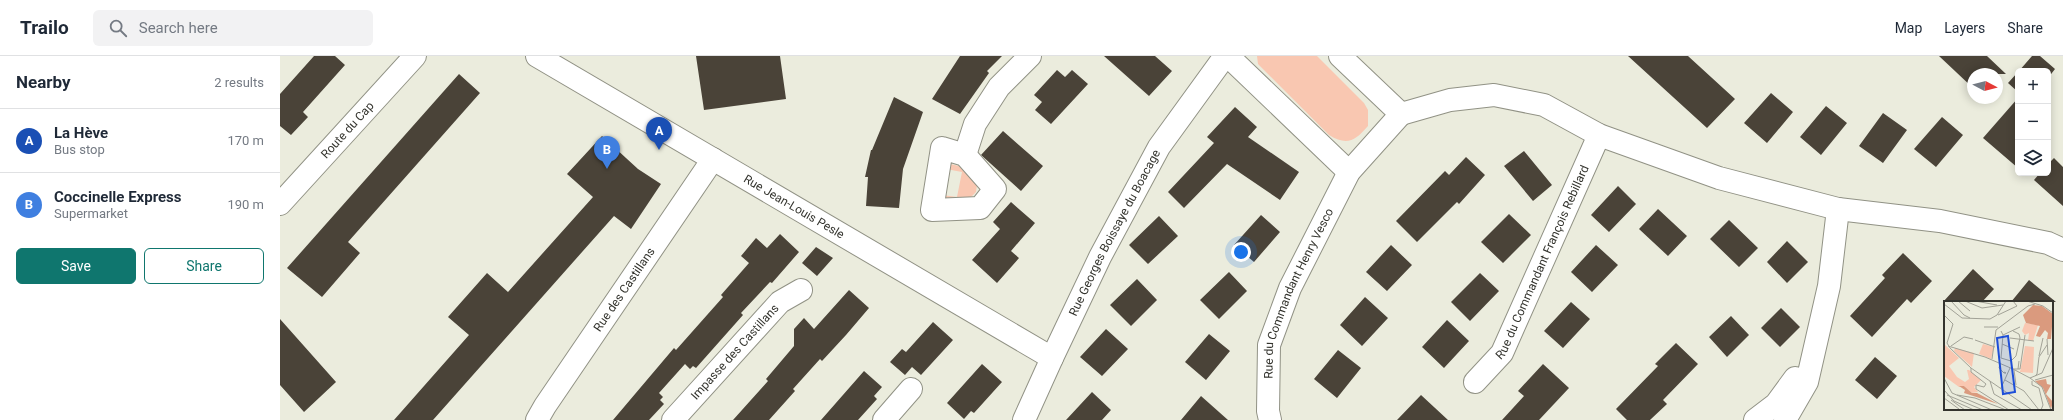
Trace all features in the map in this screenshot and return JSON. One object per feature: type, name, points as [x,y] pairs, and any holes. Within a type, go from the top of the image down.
[{"type":"street","name":"Route du Cap","points":[[280,204],[415,56]]},
{"type":"street","name":"Rue Jean-Louis Pesle","points":[[537,56],[1052,358]]},
{"type":"street","points":[[965,155],[975,124],[999,87],[1030,56]]},
{"type":"street","name":"Rue Georges Boissaye du Boacage","points":[[1024,420],[1100,257],[1159,147],[1225,56]]},
{"type":"street","points":[[1228,56],[1349,172]]},
{"type":"street","points":[[1340,56],[1401,114],[1450,100],[1494,95],[1544,105],[1599,135],[1719,178],[1838,209],[1940,221],[2048,243],[2063,250]]},
{"type":"street","name":"Rue du Commandant Henry Vesco","points":[[1270,420],[1268,411],[1269,345],[1290,288],[1349,172],[1401,114]]},
{"type":"street","name":"Rue du Commandant François Rebillard","points":[[1475,382],[1502,353],[1599,135]]},
{"type":"street","name":"Rue des Castillans","points":[[537,420],[713,159]]},
{"type":"street","points":[[1785,420],[1807,382],[1829,286],[1838,209]]},
{"type":"street","name":"Impasse des Castillans","points":[[673,420],[780,302],[801,290]]},
{"type":"street","points":[[1755,420],[1776,404],[1815,349]]},
{"type":"street","points":[[884,420],[911,389]]},
{"type":"shaded area","points":[[1257,56],[1317,56],[1364,103],[1368,110],[1368,126],[1355,138],[1346,141],[1329,135],[1258,64]]},
{"type":"shaded area","points":[[950,164],[959,166],[977,185],[976,192],[970,198],[944,201],[942,195],[957,197],[962,172],[946,169]]},
{"type":"building","points":[[314,56],[335,56],[345,65],[303,112],[308,117],[291,135],[280,126],[280,94]]},
{"type":"building","points":[[696,56],[780,56],[786,99],[704,110]]},
{"type":"building","points":[[960,56],[1002,56],[987,71],[989,73],[960,114],[932,99]]},
{"type":"building","points":[[1104,56],[1155,56],[1172,71],[1149,96]]},
{"type":"building","points":[[1628,56],[1688,56],[1735,99],[1707,128]]},
{"type":"building","points":[[1939,56],[1987,56],[2000,68],[1967,68],[1967,82]]},
{"type":"building","points":[[2032,56],[2040,56],[2055,69],[2051,74],[2051,68],[2022,68]]},
{"type":"building","points":[[1057,70],[1065,77],[1072,70],[1088,84],[1051,124],[1035,110],[1042,102],[1034,95]]},
{"type":"building","points":[[459,74],[480,93],[348,242],[360,253],[322,297],[287,268]]},
{"type":"building","points":[[2015,75],[2015,89],[2008,83]]},
{"type":"building","points":[[1771,93],[1793,112],[1767,143],[1744,123]]},
{"type":"building","points":[[894,97],[923,112],[903,169],[899,208],[866,206],[868,177],[865,177],[871,150]]},
{"type":"building","points":[[2015,101],[2015,165],[1983,138]]},
{"type":"building","points":[[1826,106],[1847,123],[1821,155],[1800,137]]},
{"type":"building","points":[[1235,107],[1257,127],[1248,137],[1299,172],[1280,200],[1227,164],[1184,208],[1168,192],[1214,143],[1207,137]]},
{"type":"building","points":[[1883,113],[1907,130],[1883,163],[1859,146]]},
{"type":"building","points":[[1942,117],[1963,135],[1936,167],[1914,149]]},
{"type":"building","points":[[1003,131],[1043,166],[1021,191],[981,155]]},
{"type":"building","points":[[602,136],[638,169],[661,184],[631,229],[614,216],[433,420],[394,420],[469,335],[448,317],[487,273],[508,292],[593,197],[567,174]]},
{"type":"building","points":[[1524,151],[1552,185],[1533,201],[1504,166]]},
{"type":"building","points":[[1466,157],[1485,175],[1459,204],[1457,202],[1417,242],[1396,221],[1445,171],[1449,175]]},
{"type":"building","points":[[2054,158],[2063,167],[2063,206],[2034,180],[2037,176],[2051,176],[2051,161]]},
{"type":"building","points":[[1618,186],[1636,204],[1609,232],[1591,215]]},
{"type":"building","points":[[1011,202],[1035,223],[1011,251],[1019,258],[997,283],[972,260],[1000,229],[993,222]]},
{"type":"building","points":[[1658,209],[1687,236],[1668,256],[1639,229]]},
{"type":"building","points":[[1509,214],[1531,235],[1503,263],[1481,242]]},
{"type":"building","points":[[1261,215],[1280,232],[1254,262],[1234,245]]},
{"type":"building","points":[[1159,216],[1178,236],[1148,264],[1129,245]]},
{"type":"building","points":[[1729,220],[1758,248],[1739,267],[1710,239]]},
{"type":"building","points":[[780,234],[799,252],[772,283],[770,282],[741,313],[743,315],[696,368],[693,366],[690,369],[685,364],[659,393],[663,397],[660,400],[664,404],[649,420],[613,420],[674,348],[676,350],[723,297],[721,295],[749,263],[741,256],[756,238],[767,248]]},
{"type":"building","points":[[1787,241],[1808,262],[1787,283],[1767,262]]},
{"type":"building","points":[[1391,245],[1412,265],[1387,291],[1366,272]]},
{"type":"building","points":[[1596,245],[1618,265],[1592,292],[1571,272]]},
{"type":"building","points":[[816,247],[833,258],[817,276],[802,263]]},
{"type":"building","points":[[1903,253],[1932,281],[1911,303],[1907,299],[1872,337],[1850,316],[1885,278],[1882,275]]},
{"type":"building","points":[[1973,269],[1994,289],[1983,301],[1943,302]]},
{"type":"building","points":[[1229,272],[1247,291],[1219,319],[1200,300]]},
{"type":"building","points":[[1480,273],[1499,291],[1470,321],[1451,302]]},
{"type":"building","points":[[1137,279],[1157,300],[1131,326],[1110,305]]},
{"type":"building","points":[[2029,280],[2056,302],[2053,301],[2012,301]]},
{"type":"building","points":[[849,290],[869,308],[846,335],[822,361],[820,359],[793,389],[795,391],[769,420],[733,420],[768,381],[766,379],[794,346],[794,329],[804,318],[814,329]]},
{"type":"building","points":[[1365,297],[1388,318],[1362,346],[1340,325]]},
{"type":"building","points":[[1571,302],[1590,319],[1563,348],[1544,331]]},
{"type":"building","points":[[1781,308],[1800,327],[1780,347],[1761,328]]},
{"type":"building","points":[[1731,316],[1749,335],[1727,357],[1709,337]]},
{"type":"building","points":[[280,319],[336,382],[304,412],[280,385]]},
{"type":"building","points":[[1447,320],[1469,341],[1444,368],[1422,347]]},
{"type":"building","points":[[933,322],[953,340],[921,375],[912,367],[905,375],[890,362],[902,349],[906,352]]},
{"type":"building","points":[[1106,329],[1128,349],[1102,376],[1080,357]]},
{"type":"building","points":[[1209,334],[1230,351],[1206,380],[1185,362]]},
{"type":"building","points":[[1676,343],[1698,364],[1663,400],[1667,404],[1650,420],[1627,420],[1616,409],[1658,366],[1655,364]]},
{"type":"building","points":[[1338,350],[1361,368],[1337,398],[1314,379]]},
{"type":"building","points":[[1875,357],[1897,376],[1877,399],[1855,380]]},
{"type":"building","points":[[982,364],[1002,382],[974,413],[971,411],[964,419],[947,403]]},
{"type":"building","points":[[1543,364],[1569,388],[1539,420],[1502,420],[1524,396],[1518,391]]},
{"type":"building","points":[[864,371],[882,387],[874,396],[877,399],[858,420],[821,420]]},
{"type":"building","points":[[1092,392],[1111,410],[1102,420],[1066,420]]},
{"type":"building","points":[[1421,395],[1448,420],[1397,420]]},
{"type":"building","points":[[1201,396],[1228,420],[1181,420]]},
{"type":"place","name":"La Hève","points":[[659,150]]},
{"type":"place","name":"Coccinelle Express","points":[[607,169]]}]
